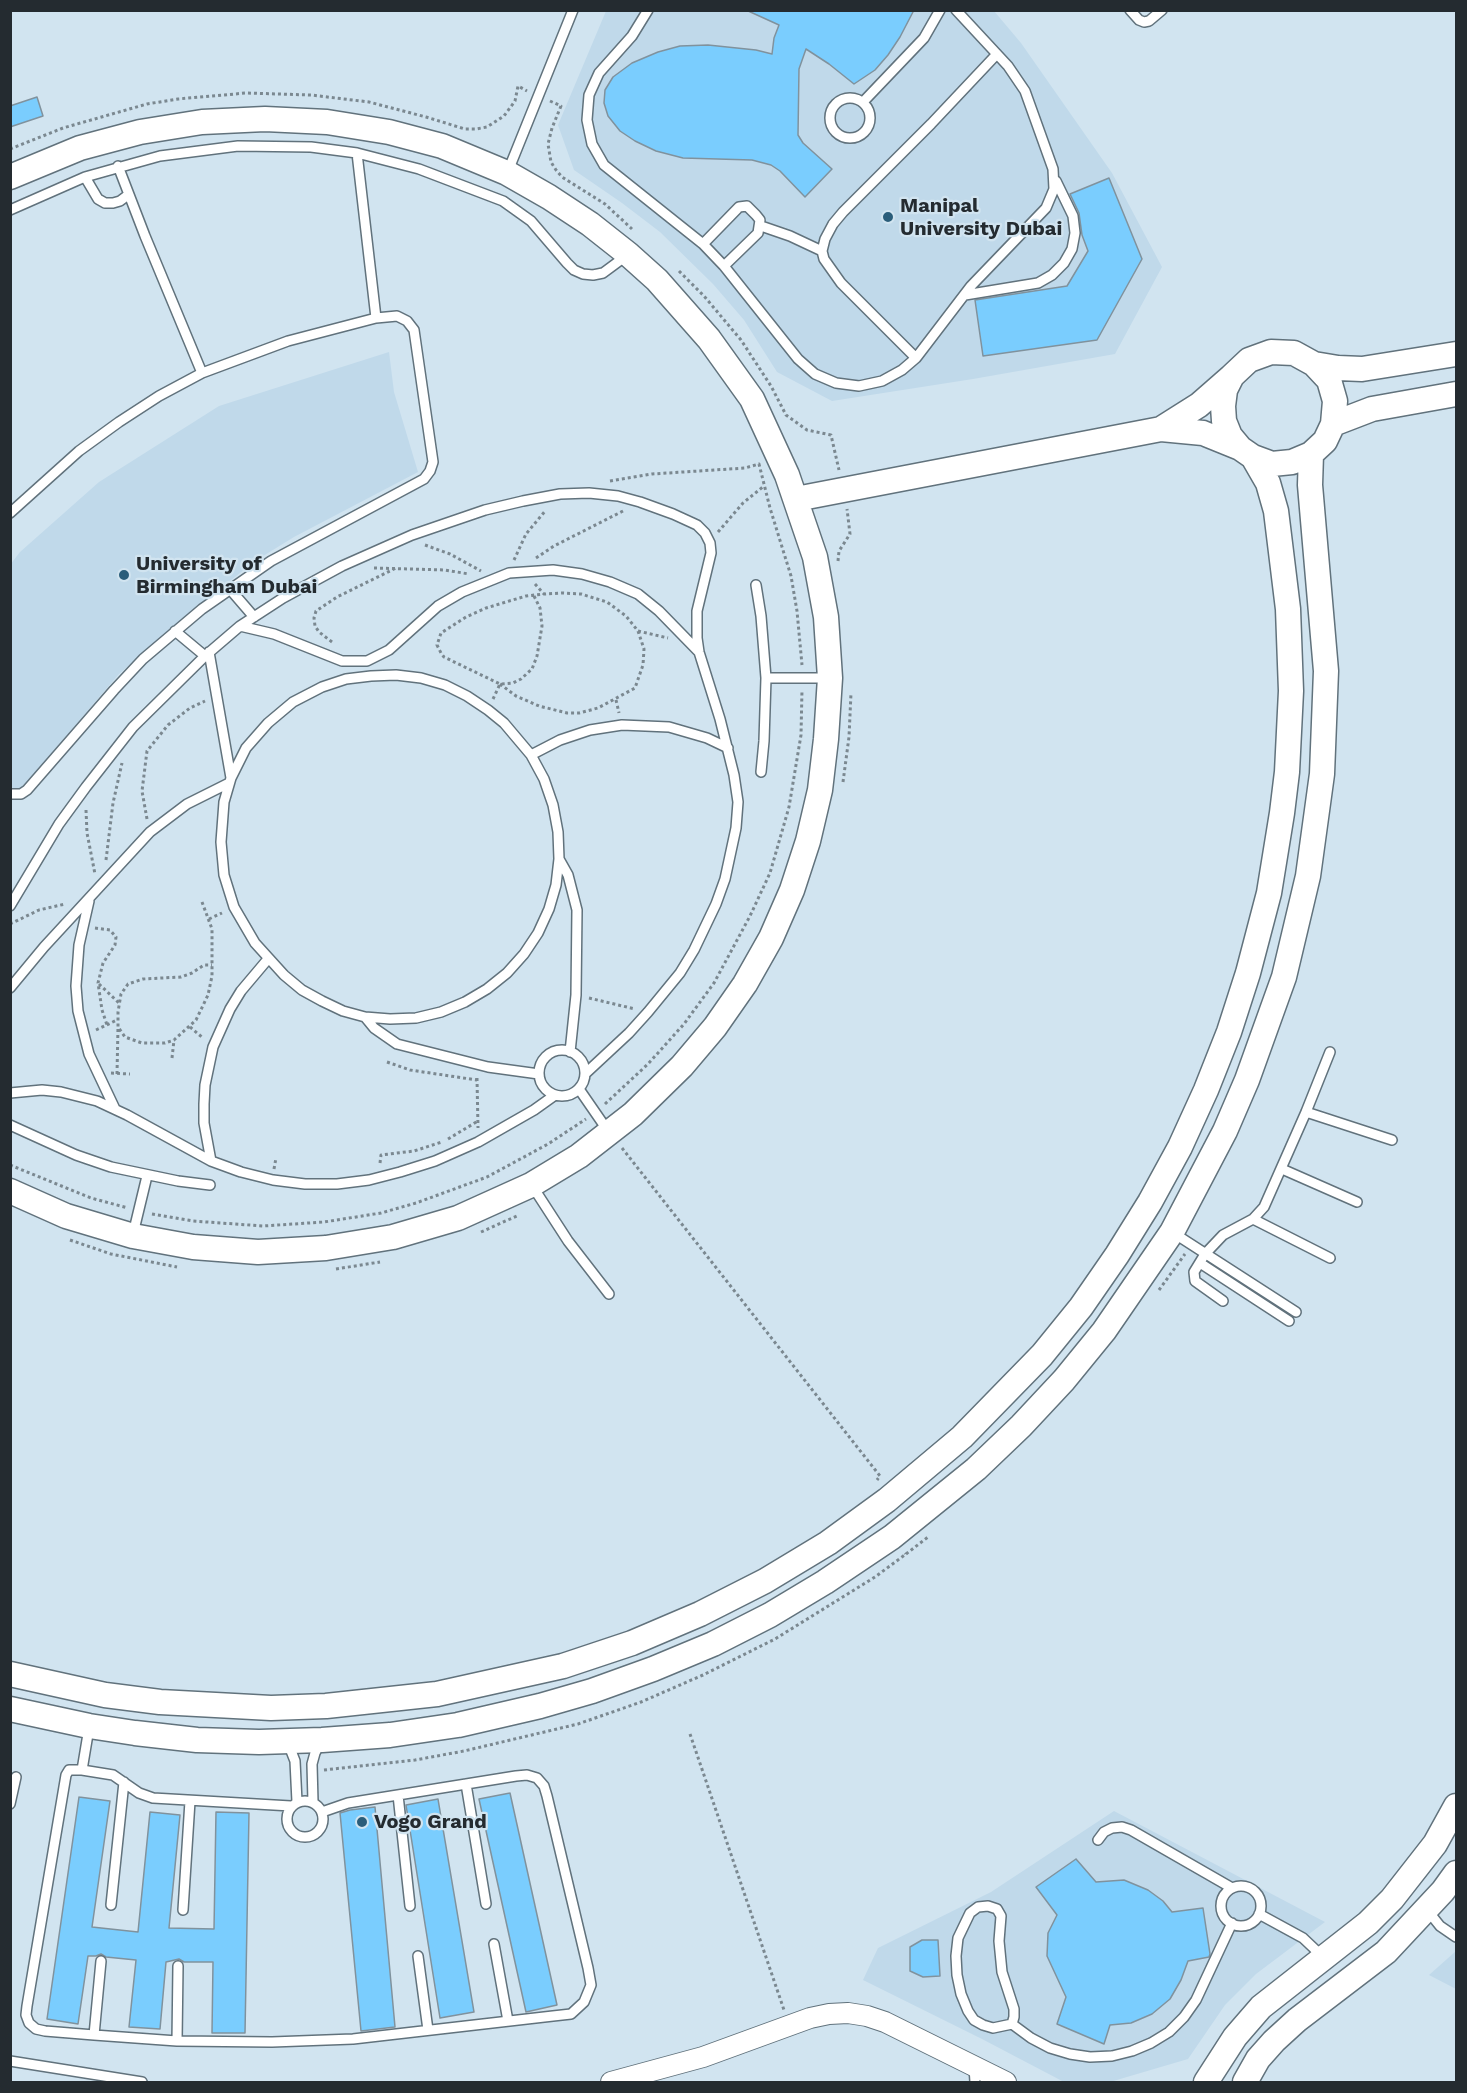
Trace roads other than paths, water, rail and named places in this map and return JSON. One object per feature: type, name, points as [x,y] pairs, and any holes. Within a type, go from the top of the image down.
[{"type":"street","points":[[10,177],[80,148],[140,132],[202,122],[265,118],[327,122],[389,132],[442,146],[507,173],[590,224],[633,244],[726,362],[752,399],[787,475],[819,573],[826,617],[830,678],[820,790],[813,821],[792,890],[771,938],[745,984],[716,1027],[682,1066],[633,1114],[620,1145],[579,1156],[537,1194],[393,1237],[326,1248],[247,1251],[193,1247],[133,1236],[66,1216],[10,1191]]},
{"type":"street","points":[[796,499],[1161,429],[1203,433],[1222,439],[1272,464],[1292,462],[1311,454],[1325,441],[1334,424],[1335,401],[1329,380],[1314,364],[1294,353],[1271,352],[1249,360],[1199,405],[1161,429]]},
{"type":"street","points":[[1314,364],[1362,369],[1386,367],[1456,354]]},
{"type":"street","points":[[10,1674],[105,1695],[215,1707],[271,1708],[382,1701],[448,1692],[563,1666],[632,1642],[700,1614],[765,1581],[810,1554],[887,1500],[925,1469],[1042,1355],[1081,1306],[1117,1255],[1180,1147],[1229,1032],[1254,953],[1269,893],[1282,813],[1290,722],[1290,650],[1284,569],[1272,497],[1268,483],[1230,436],[1223,414],[1225,390],[1232,376]]},
{"type":"street","points":[[1334,424],[1372,409],[1456,394]]},
{"type":"street","points":[[10,1709],[89,1726],[196,1740],[287,1741],[390,1735],[458,1725],[540,1706],[592,1691],[653,1669],[712,1644],[770,1615],[825,1582],[892,1537],[976,1469],[1021,1426],[1064,1380],[1104,1331],[1172,1232],[1225,1131],[1247,1080],[1284,977],[1308,876],[1317,825],[1325,722],[1326,671],[1311,492],[1311,454]]},
{"type":"street","points":[[1206,2082],[1235,2037],[1262,2007],[1368,1923],[1392,1899],[1435,1844],[1456,1806]]},
{"type":"street","points":[[1245,2082],[1258,2060],[1274,2041],[1297,2020],[1386,1952],[1426,1910],[1456,1873]]},
{"type":"street","points":[[611,2082],[703,2057],[829,2014],[848,2013],[885,2022],[975,2075],[1002,2082]]},
{"type":"lane","points":[[507,173],[573,10]]},
{"type":"lane","points":[[648,10],[632,36],[599,73],[589,95],[587,120],[592,144],[610,171],[703,244],[724,266],[798,359],[815,374],[836,384],[859,386],[882,381],[902,370],[916,358],[965,295],[1046,208],[1054,189],[1055,178]]},
{"type":"lane","points":[[863,102],[924,38],[939,10]]},
{"type":"lane","points":[[956,10],[997,54],[1025,91],[1055,178],[1073,216],[1075,233],[1072,249],[1064,263],[1052,275],[1038,283],[965,295]]},
{"type":"lane","points":[[1130,10],[1144,22],[1149,21],[1162,10]]},
{"type":"lane","points":[[916,358],[841,283],[824,259],[822,251],[833,224],[843,212],[997,54]]},
{"type":"lane","points":[[853,98],[863,102],[870,111],[871,122],[867,131],[858,138],[847,139],[837,135],[831,126],[829,115],[834,105],[842,99],[853,98]]},
{"type":"lane","points":[[10,210],[85,177],[160,156],[238,146],[311,147],[357,153],[419,169],[503,201],[531,221],[567,263],[574,270],[583,274],[603,273],[633,244]]},
{"type":"lane","points":[[357,153],[376,318]]},
{"type":"lane","points":[[118,166],[202,373]]},
{"type":"lane","points":[[85,177],[98,199],[105,203],[113,204],[128,195]]},
{"type":"lane","points":[[703,244],[736,210],[743,206],[747,206],[756,215],[761,226],[758,233],[724,266]]},
{"type":"lane","points":[[761,226],[822,251]]},
{"type":"lane","points":[[10,513],[42,482],[95,440],[159,396],[202,373],[288,341],[376,318],[397,316],[407,321],[414,330],[433,462],[424,479],[289,551],[229,588],[175,631],[114,690],[27,790],[21,794],[10,794]]},
{"type":"lane","points":[[10,906],[37,859],[86,787],[133,727],[207,654],[240,626],[283,598],[342,566],[403,539],[485,510],[560,494],[590,493],[618,496],[640,502],[697,525],[705,533],[710,543],[711,553],[697,611],[699,652],[728,748],[738,802],[733,845],[725,879],[694,950],[680,973],[648,1012],[623,1039],[586,1072]]},
{"type":"lane","points":[[240,626],[286,638],[342,661],[367,661],[389,650],[438,606],[462,592],[510,573],[562,571],[610,582],[638,594],[659,611],[699,652]]},
{"type":"lane","points":[[756,585],[766,678],[761,772]]},
{"type":"lane","points":[[229,588],[254,617]]},
{"type":"lane","points":[[175,631],[207,654],[217,698],[230,780]]},
{"type":"lane","points":[[396,675],[421,678],[445,685],[467,696],[504,723],[531,755],[544,779],[553,805],[558,832],[559,859],[556,885],[549,909],[538,933],[507,973],[487,989],[465,1002],[416,1018],[365,1017],[343,1011],[322,1001],[284,975],[268,959],[243,926],[234,907],[224,875],[222,822],[230,780],[246,748],[267,723],[293,702],[322,687],[346,679],[396,675]]},
{"type":"lane","points":[[766,678],[830,678]]},
{"type":"lane","points":[[531,755],[560,740],[591,730],[622,725],[645,725],[680,730],[707,738],[728,748]]},
{"type":"lane","points":[[10,988],[44,947],[150,832],[187,804],[230,780]]},
{"type":"lane","points":[[559,859],[568,875],[577,910],[576,995],[570,1052]]},
{"type":"lane","points":[[90,898],[79,945],[76,986],[78,1011],[83,1036],[115,1109]]},
{"type":"lane","points":[[211,1161],[204,1123],[204,1104],[213,1047],[230,1009],[253,975],[268,959]]},
{"type":"lane","points":[[365,1017],[374,1028],[398,1044],[477,1064],[539,1074]]},
{"type":"lane","points":[[563,1050],[578,1056],[586,1072],[584,1082],[579,1089],[572,1095],[564,1096],[555,1095],[544,1087],[539,1074],[543,1060],[563,1050]]},
{"type":"lane","points":[[1223,1301],[1195,1281],[1194,1272],[1205,1254],[1223,1235],[1253,1219],[1264,1207],[1330,1052]]},
{"type":"lane","points":[[579,1089],[620,1145]]},
{"type":"lane","points":[[10,1093],[42,1090],[80,1096],[115,1109],[211,1161],[273,1180],[305,1184],[337,1184],[380,1177],[435,1161],[478,1142],[534,1110],[555,1095]]},
{"type":"lane","points":[[1306,1112],[1392,1140]]},
{"type":"lane","points":[[10,1125],[76,1155],[111,1167],[147,1176],[210,1185]]},
{"type":"lane","points":[[1282,1169],[1358,1202]]},
{"type":"lane","points":[[133,1236],[147,1176]]},
{"type":"lane","points":[[537,1194],[568,1241],[609,1294]]},
{"type":"lane","points":[[1253,1219],[1330,1258]]},
{"type":"lane","points":[[1172,1232],[1296,1312]]},
{"type":"lane","points":[[1200,1263],[1289,1321]]},
{"type":"lane","points":[[82,1770],[89,1726]]},
{"type":"lane","points":[[313,1802],[313,1758],[322,1740]]},
{"type":"lane","points":[[287,1741],[295,1761],[294,1804],[287,1820],[289,1827],[299,1836],[306,1837],[319,1832],[322,1826],[322,1812],[313,1802],[305,1800],[294,1804],[153,1798],[140,1793],[113,1775],[71,1769],[66,1775],[26,2015],[29,2023],[36,2029],[177,2041],[272,2042],[353,2039],[570,2013],[584,2002],[591,1986],[588,1968],[544,1786],[537,1778],[527,1775],[466,1784],[348,1803],[322,1812]]},
{"type":"lane","points":[[10,1804],[16,1777]]},
{"type":"lane","points":[[111,1905],[124,1782]]},
{"type":"lane","points":[[466,1784],[486,1904]]},
{"type":"lane","points":[[398,1795],[410,1906]]},
{"type":"lane","points":[[183,1910],[190,1801]]},
{"type":"lane","points":[[1098,1840],[1104,1832],[1112,1828],[1122,1827],[1131,1830],[1232,1888]]},
{"type":"lane","points":[[1239,1886],[1252,1889],[1260,1900],[1259,1914],[1251,1923],[1239,1925],[1224,1915],[1221,1903],[1232,1888],[1239,1886]]},
{"type":"lane","points":[[1012,2024],[1014,2009],[1005,1988],[1000,1957],[1001,1916],[997,1909],[988,1906],[978,1907],[970,1913],[958,1938],[956,1956],[961,1994],[968,2012],[983,2025],[993,2028],[1012,2024],[1050,2048],[1080,2056],[1112,2056],[1132,2051],[1151,2043],[1176,2025],[1196,2000],[1233,1923]]},
{"type":"lane","points":[[1426,1910],[1440,1926],[1456,1937]]},
{"type":"lane","points":[[1259,1914],[1303,1938],[1323,1958]]},
{"type":"lane","points":[[495,1944],[508,2021]]},
{"type":"lane","points":[[418,1956],[428,2030]]},
{"type":"lane","points":[[94,2035],[101,1961]]},
{"type":"lane","points":[[177,2041],[178,1966]]},
{"type":"lane","points":[[10,2061],[142,2082]]},
{"type":"place","name":"Manipal University Dubai","points":[[888,217]]},
{"type":"place","name":"University of Birmingham Dubai","points":[[124,575]]},
{"type":"place","name":"Vogo Grand","points":[[362,1822]]}]
